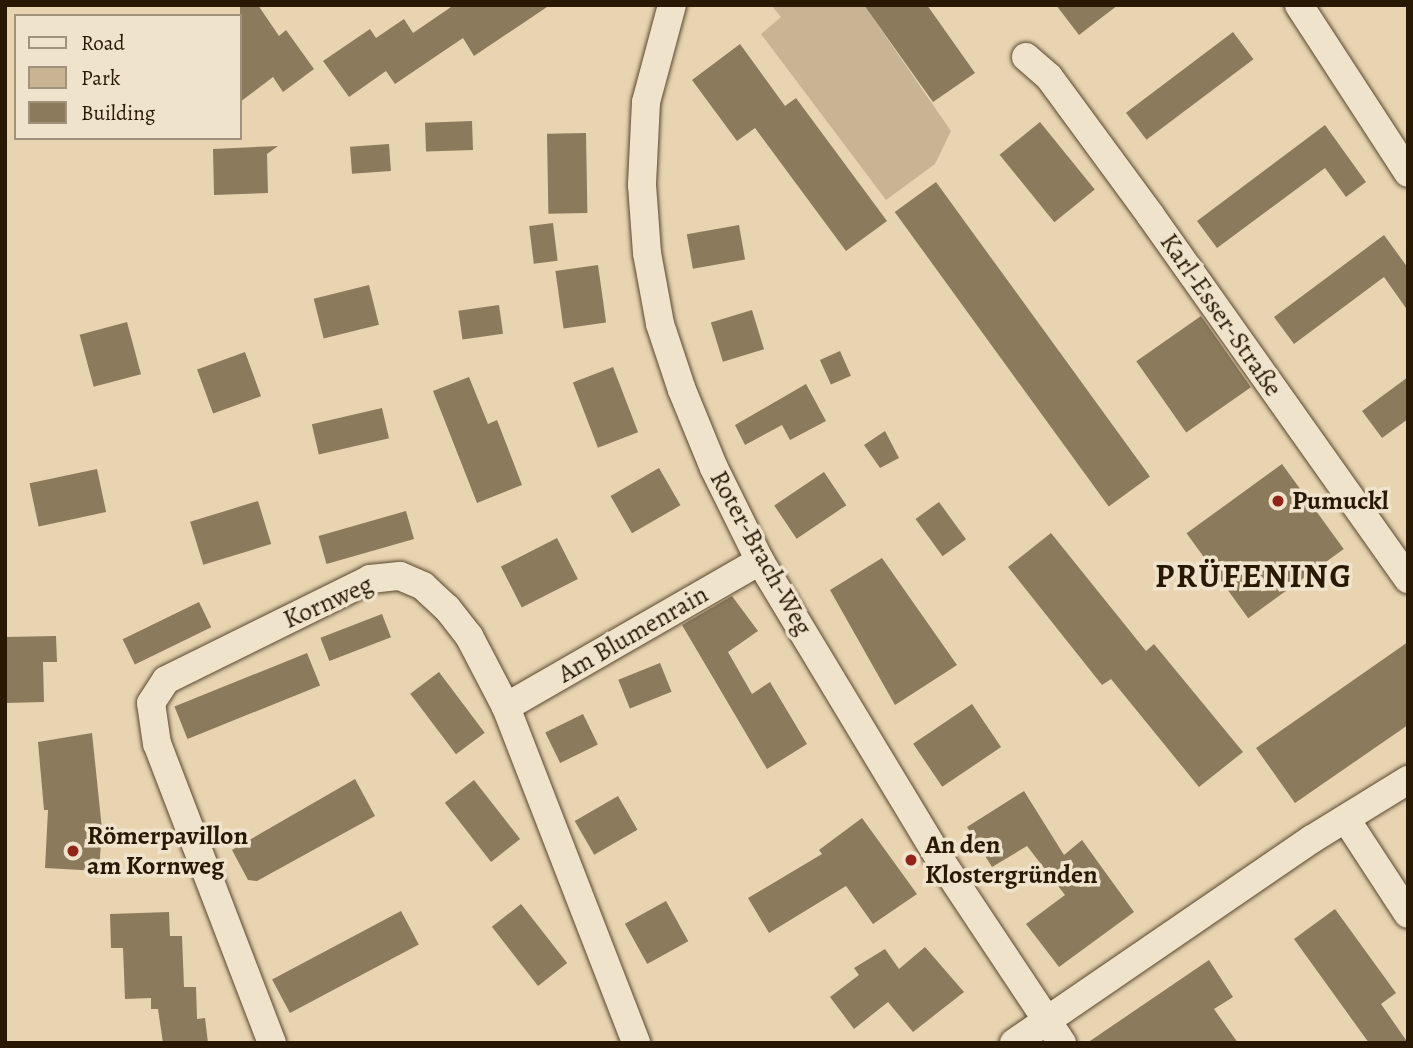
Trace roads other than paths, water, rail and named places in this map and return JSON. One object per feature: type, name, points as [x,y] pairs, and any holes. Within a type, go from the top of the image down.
[{"type":"street","name":"Roter-Brach-Weg","points":[[672,5],[646,102],[642,185],[647,253],[660,324],[682,390],[713,468],[760,561],[941,861],[1055,1032]]},
{"type":"street","points":[[1299,5],[1408,173]]},
{"type":"street","name":"Karl-Esser-Straße","points":[[1026,57],[1049,77],[1151,216],[1408,579]]},
{"type":"street","name":"Am Blumenrain","points":[[506,708],[760,561]]},
{"type":"street","name":"Kornweg","points":[[272,1043],[157,744],[151,703],[166,681],[370,579],[400,576],[423,586],[469,636],[506,708],[636,1043]]},
{"type":"street","points":[[1014,1043],[1055,1032],[1346,819],[1408,780]]},
{"type":"street","points":[[1346,819],[1408,914]]},
{"type":"place","name":"Pumuckl","points":[[1278,501]]},
{"type":"place","name":"Römerpavillon am Kornweg","points":[[73,851]]},
{"type":"place","name":"An den Klostergründen","points":[[911,860]]},
{"type":"district","name":"PRÜFENING","points":[[1254,576]]}]
